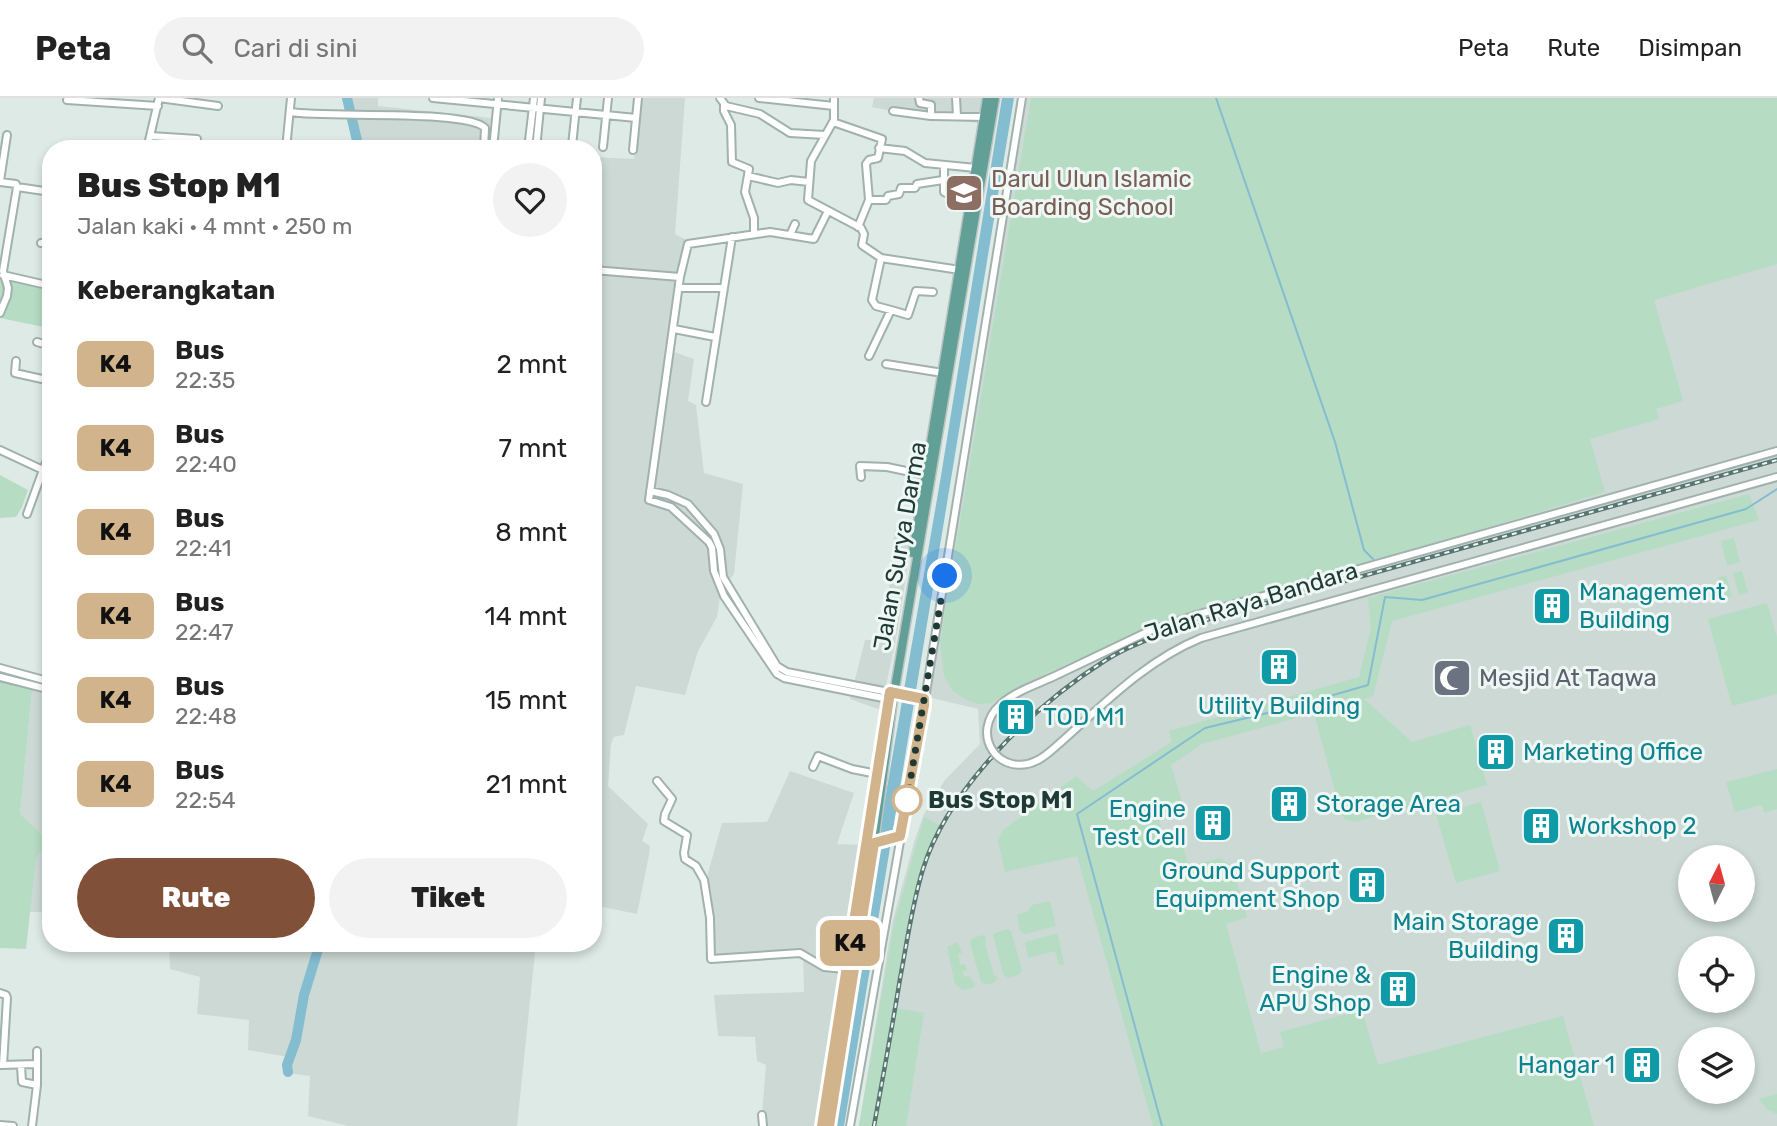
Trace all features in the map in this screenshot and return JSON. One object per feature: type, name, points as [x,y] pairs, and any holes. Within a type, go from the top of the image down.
[{"type":"main road","name":"Jalan Surya Darma","points":[[822,1126],[877,774],[894,695],[988,117],[987,98]]},
{"type":"main road","name":"Jalan Surya Darma","points":[[829,1126],[875,843],[925,475],[976,168],[995,98]]},
{"type":"street","points":[[287,140],[291,98]]},
{"type":"street","points":[[436,98],[497,101],[537,109],[636,118]]},
{"type":"street","points":[[534,98],[537,109],[536,140]]},
{"type":"street","points":[[530,140],[541,98]]},
{"type":"street","points":[[573,140],[577,98]]},
{"type":"street","points":[[603,147],[608,98]]},
{"type":"street","points":[[633,150],[638,98]]},
{"type":"street","points":[[760,114],[759,98],[834,102],[834,122],[811,161],[808,200],[864,231],[862,245],[881,258],[960,270]]},
{"type":"street","points":[[919,98],[920,103],[931,105],[931,116]]},
{"type":"street","points":[[956,98],[957,116]]},
{"type":"street","points":[[850,1126],[1022,98]]},
{"type":"street","points":[[67,100],[218,106]]},
{"type":"street","points":[[720,100],[760,114],[790,133],[825,135]]},
{"type":"street","points":[[720,100],[730,125],[733,162],[749,169],[745,192],[754,218],[754,233]]},
{"type":"street","points":[[494,140],[497,101]]},
{"type":"street","points":[[150,140],[158,102]]},
{"type":"street","points":[[893,111],[931,116],[988,117]]},
{"type":"street","points":[[291,112],[475,121],[485,128],[484,140]]},
{"type":"street","points":[[834,122],[881,138],[878,159],[869,160],[866,164],[869,200],[858,227]]},
{"type":"street","points":[[7,135],[0,181],[42,191]]},
{"type":"street","points":[[151,136],[197,139]]},
{"type":"street","points":[[879,148],[905,151],[925,163],[976,168]]},
{"type":"street","points":[[944,166],[943,190],[948,194],[972,199]]},
{"type":"street","points":[[748,176],[779,183],[791,180],[809,182]]},
{"type":"street","points":[[869,200],[886,200],[888,195],[900,194],[901,188],[915,188],[917,184],[943,180]]},
{"type":"street","points":[[0,313],[8,288],[3,275],[17,187]]},
{"type":"street","points":[[828,211],[814,239],[770,232],[690,243],[680,277],[649,500],[671,507],[709,541],[714,571],[724,596],[777,674],[784,678],[921,698]]},
{"type":"street","points":[[790,235],[795,224]]},
{"type":"street","points":[[706,402],[733,237]]},
{"type":"street","points":[[881,258],[872,300],[876,306],[908,315],[916,291],[933,292]]},
{"type":"street","points":[[602,271],[680,277]]},
{"type":"street","points":[[3,275],[42,284]]},
{"type":"street","points":[[679,288],[723,288]]},
{"type":"street","points":[[869,356],[891,310]]},
{"type":"street","points":[[674,329],[715,337]]},
{"type":"street","points":[[37,342],[42,343]]},
{"type":"street","points":[[16,361],[15,373],[42,380]]},
{"type":"street","points":[[886,364],[943,373]]},
{"type":"street","points":[[0,450],[42,467]]},
{"type":"street","name":"Jalan Raya Bandara","points":[[1777,451],[1196,615],[1147,632],[1014,695],[997,708],[989,721],[987,736],[991,749],[998,757],[1016,765],[1039,760],[1137,675],[1167,654],[1210,635],[1777,477]]},
{"type":"street","points":[[861,477],[859,468],[863,466],[894,468],[925,475]]},
{"type":"street","points":[[27,514],[42,476]]},
{"type":"street","points":[[650,491],[688,504],[714,534],[720,549],[723,577],[777,666],[787,672],[894,695]]},
{"type":"street","points":[[0,668],[42,680]]},
{"type":"street","points":[[0,677],[42,688]]},
{"type":"street","points":[[813,767],[818,756],[852,769],[877,774]]},
{"type":"street","points":[[657,781],[672,799],[664,814],[664,821],[687,835],[685,859],[696,866],[704,880],[710,918],[711,959],[800,953],[824,967],[845,969]]},
{"type":"street","points":[[875,843],[897,837]]},
{"type":"street","points":[[0,993],[7,998],[1,1065],[37,1065]]},
{"type":"street","points":[[32,1126],[37,1085],[37,1051]]},
{"type":"street","points":[[21,1066],[22,1082],[37,1085]]},
{"type":"street","points":[[762,1115],[763,1126]]},
{"type":"street","points":[[0,1125],[13,1126]]},
{"type":"shaded area","points":[[343,98],[378,98],[378,106],[491,118],[489,140],[355,140]]},
{"type":"shaded area","points":[[639,98],[685,98],[675,234],[685,239],[674,352],[694,359],[688,401],[696,405],[704,473],[743,484],[734,574],[721,590],[717,617],[698,651],[685,695],[636,686],[624,735],[614,737],[611,744],[608,786],[648,824],[642,841],[650,846],[649,855],[637,914],[602,907],[602,157],[634,159]]},
{"type":"shaded area","points":[[874,98],[984,98],[980,123],[916,116],[872,107]]},
{"type":"shaded area","points":[[1027,98],[1777,98],[1777,1126],[859,1126],[892,923],[915,839],[924,814],[945,780],[980,744],[978,709],[928,697]]},
{"type":"shaded area","points":[[895,529],[913,532],[897,633],[881,710],[850,699],[865,640],[884,640]]},
{"type":"shaded area","points":[[33,681],[42,684],[42,912],[29,912],[36,858],[20,814]]},
{"type":"shaded area","points":[[790,771],[854,793],[837,844],[863,845],[818,1126],[761,1126],[766,1065],[757,1061],[755,1037],[718,1036],[714,995],[804,992],[803,954],[711,961],[714,917],[708,901],[708,873],[722,823],[767,822]]},
{"type":"shaded area","points":[[169,952],[535,952],[517,1126],[348,1126],[308,1116],[310,1076],[286,1073],[288,1057],[248,1050],[249,1020],[197,1014],[200,977],[170,969]]},
{"type":"green space","points":[[1031,98],[1777,98],[1777,264],[1654,300],[1683,401],[1656,409],[1659,419],[1590,439],[1605,492],[1157,627],[1075,663],[1073,661],[1019,686],[991,703],[977,704],[952,690],[944,676],[940,641]]},
{"type":"green space","points":[[0,279],[42,288],[42,327],[0,318]]},
{"type":"green space","points":[[0,475],[28,490],[16,517],[0,518]]},
{"type":"green space","points":[[1749,494],[1759,520],[1392,621],[1373,696],[1364,699],[1412,742],[1470,725],[1487,785],[1355,822],[1346,820],[1341,814],[1314,713],[1202,744],[1171,765],[1184,809],[1158,816],[1165,843],[1180,838],[1189,866],[1220,858],[1232,866],[1247,917],[1226,924],[1261,1053],[1284,1047],[1280,1032],[1362,1010],[1378,1065],[1563,1016],[1594,1126],[1153,1126],[1077,856],[1005,872],[998,841],[1002,831],[1076,776],[1093,791],[1172,742],[1169,731],[1359,677],[1371,628],[1368,598]]},
{"type":"green space","points":[[1734,538],[1740,562],[1727,566],[1721,541]]},
{"type":"green space","points":[[1742,571],[1748,592],[1739,595],[1733,573]]},
{"type":"green space","points":[[1726,575],[1732,597],[1723,599],[1717,578]]},
{"type":"green space","points":[[1767,603],[1777,637],[1777,694],[1732,706],[1708,619]]},
{"type":"green space","points":[[0,672],[33,681],[20,814],[42,835],[42,850],[36,858],[26,949],[0,948]]},
{"type":"green space","points":[[1777,769],[1777,809],[1764,813],[1762,805],[1735,812],[1726,782]]},
{"type":"green space","points":[[1481,802],[1500,871],[1456,883],[1436,814]]},
{"type":"green space","points":[[924,817],[941,826],[915,891],[894,1008],[924,1013],[906,1126],[859,1126],[894,923]]},
{"type":"green space","points":[[1050,901],[1056,926],[1025,934],[1020,931],[1017,915],[1028,911],[1032,905]]},
{"type":"green space","points":[[1007,929],[1011,931],[1022,970],[1020,974],[1008,978],[1003,974],[993,934]]},
{"type":"green space","points":[[983,935],[986,937],[985,944],[994,975],[998,978],[988,984],[981,982],[970,943],[973,938]]},
{"type":"green space","points":[[1058,935],[1064,964],[1059,965],[1055,951],[1028,958],[1025,942]]},
{"type":"green space","points":[[958,942],[962,953],[958,954],[960,965],[965,964],[967,970],[962,972],[964,977],[969,976],[975,985],[973,988],[963,990],[955,984],[947,947]]},
{"type":"green space","points":[[1777,1094],[1777,1114],[1768,1110],[1759,1099]]},
{"type":"water","points":[[1002,98],[1014,98],[844,1126],[836,1126],[883,811]]},
{"type":"waterway","points":[[347,98],[357,140]]},
{"type":"waterway","points":[[1216,98],[1335,442],[1364,550],[1373,559]]},
{"type":"waterway","points":[[1162,1126],[1077,814],[1205,728],[1368,685],[1385,597],[1422,600],[1746,509],[1777,489]]},
{"type":"waterway","points":[[288,1072],[287,1065],[296,1040],[304,995],[317,952]]},
{"type":"railway","points":[[874,1126],[913,910],[923,869],[935,839],[952,808],[998,751],[1024,724],[1079,678],[1127,649],[1195,623],[1777,460]]},
{"type":"bus line","name":"K4","points":[[822,1126],[890,692],[903,694],[924,699],[924,705],[900,836],[874,843],[829,1126]]},
{"type":"place","name":"Darul Ulun Islamic Boarding School","points":[[964,193]]},
{"type":"place","name":"Management Building","points":[[1552,606]]},
{"type":"place","name":"Utility Building","points":[[1279,667]]},
{"type":"place","name":"Mesjid At Taqwa","points":[[1452,678]]},
{"type":"place","name":"TOD M1","points":[[1016,717]]},
{"type":"place","name":"Marketing Office","points":[[1496,752]]},
{"type":"place","name":"Bus Stop M1","points":[[907,800]]},
{"type":"place","name":"Storage Area","points":[[1289,804]]},
{"type":"place","name":"Engine Test Cell","points":[[1213,823]]},
{"type":"place","name":"Workshop 2","points":[[1541,826]]},
{"type":"place","name":"Ground Support Equipment Shop","points":[[1367,885]]},
{"type":"place","name":"Main Storage Building","points":[[1566,936]]},
{"type":"place","name":"Engine & APU Shop","points":[[1398,989]]},
{"type":"place","name":"Hangar 1","points":[[1642,1065]]},
{"type":"route","points":[[907,800],[945,576]]}]
